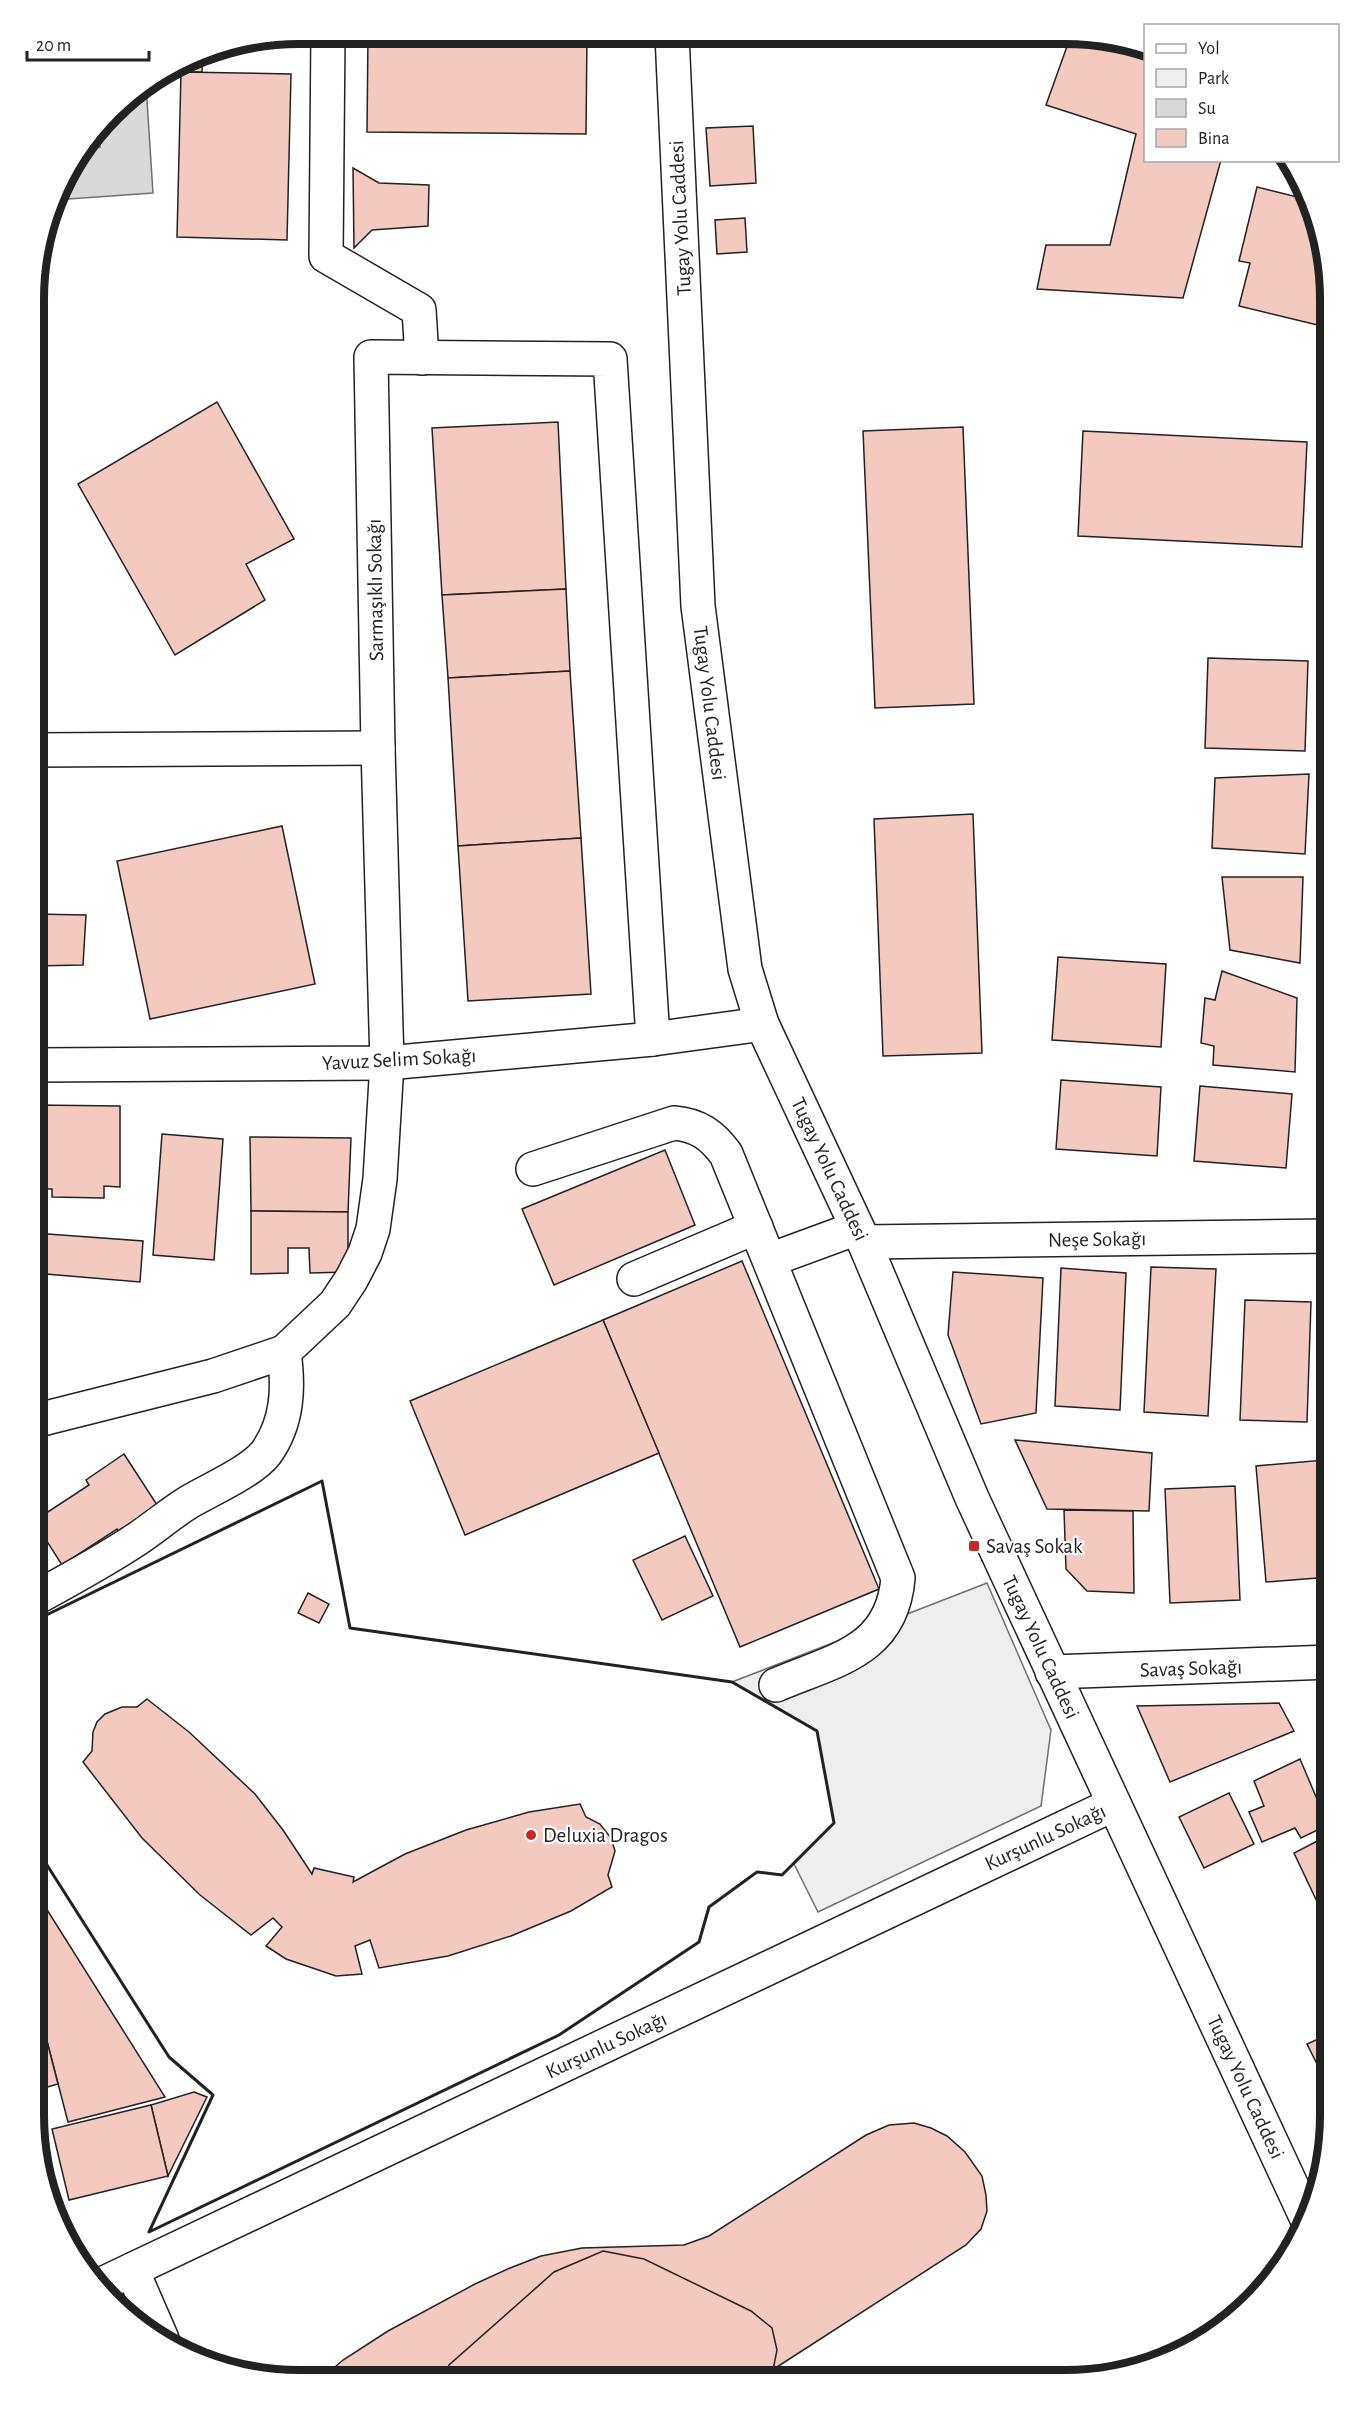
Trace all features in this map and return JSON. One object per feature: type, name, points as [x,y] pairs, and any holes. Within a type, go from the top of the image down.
[{"type":"street","points":[[328,44],[326,256],[418,309],[422,358]]},
{"type":"street","name":"Tugay Yolu Caddesi","points":[[672,44],[698,606],[745,969],[762,1024],[861,1235],[972,1498],[1302,2208]]},
{"type":"street","name":"Sarmaşıklı Sokağı","points":[[284,1352],[335,1304],[351,1280],[365,1253],[378,1204],[387,1063],[378,748],[371,357],[610,359],[653,1039]]},
{"type":"street","points":[[44,750],[378,748]]},
{"type":"street","name":"Yavuz Selim Sokağı","points":[[44,1065],[387,1063],[653,1039],[762,1024]]},
{"type":"street","points":[[533,1169],[674,1123],[688,1124],[702,1129],[726,1154],[898,1578],[893,1608],[886,1623],[863,1648],[776,1685]]},
{"type":"street","points":[[634,1279],[756,1227]]},
{"type":"street","name":"Neşe Sokağı","points":[[770,1260],[861,1235],[1320,1236]]},
{"type":"street","points":[[44,1418],[213,1376],[284,1352],[288,1382],[286,1401],[275,1438],[264,1455],[251,1467],[176,1510],[139,1538],[101,1562],[44,1593]]},
{"type":"street","name":"Savaş Sokağı","points":[[1052,1672],[1320,1662]]},
{"type":"street","name":"Kurşunlu Sokağı","points":[[106,2282],[1114,1804]]},
{"type":"street","points":[[132,2270],[157,2327]]},
{"type":"green space","points":[[987,1583],[1051,1730],[1041,1806],[818,1912],[794,1864],[834,1823],[817,1731],[732,1682]]},
{"type":"water","points":[[147,94],[153,193],[64,199],[93,147],[100,147],[100,139],[107,130]]},
{"type":"building","points":[[368,44],[587,44],[586,134],[367,132]]},
{"type":"building","points":[[1068,44],[1114,48],[1144,56],[1144,162],[1220,162],[1183,298],[1037,289],[1046,245],[1110,245],[1136,134],[1046,105]]},
{"type":"building","points":[[202,62],[202,72],[189,72],[189,69]]},
{"type":"building","points":[[181,73],[291,74],[287,240],[177,237]]},
{"type":"building","points":[[753,126],[756,183],[710,186],[706,128]]},
{"type":"building","points":[[353,168],[379,183],[429,185],[428,226],[372,230],[354,248]]},
{"type":"building","points":[[1257,187],[1298,197],[1315,249],[1319,282],[1320,326],[1239,306],[1250,263],[1239,261]]},
{"type":"building","points":[[745,218],[747,252],[717,254],[715,220]]},
{"type":"building","points":[[217,402],[294,539],[246,564],[265,600],[175,655],[78,484]]},
{"type":"building","points":[[558,422],[566,589],[442,595],[432,428]]},
{"type":"building","points":[[963,427],[974,704],[875,708],[863,431]]},
{"type":"building","points":[[1083,431],[1307,442],[1302,547],[1078,536]]},
{"type":"building","points":[[566,589],[570,671],[448,678],[442,595]]},
{"type":"building","points":[[1208,658],[1308,661],[1305,751],[1205,748]]},
{"type":"building","points":[[570,671],[581,838],[458,846],[448,678]]},
{"type":"building","points":[[1309,774],[1305,854],[1212,848],[1215,778]]},
{"type":"building","points":[[973,814],[982,1053],[883,1056],[874,819]]},
{"type":"building","points":[[282,826],[315,984],[150,1019],[117,861]]},
{"type":"building","points":[[581,838],[591,994],[468,1001],[458,846]]},
{"type":"building","points":[[1222,877],[1303,877],[1300,963],[1230,950]]},
{"type":"building","points":[[44,914],[86,915],[83,965],[44,966]]},
{"type":"building","points":[[1058,957],[1166,964],[1161,1047],[1052,1040]]},
{"type":"building","points":[[1222,971],[1297,998],[1295,1072],[1213,1065],[1214,1046],[1201,1043],[1205,998],[1215,1000]]},
{"type":"building","points":[[1061,1080],[1161,1087],[1157,1156],[1056,1149]]},
{"type":"building","points":[[1200,1086],[1292,1094],[1286,1168],[1194,1161]]},
{"type":"building","points":[[44,1105],[120,1106],[120,1187],[104,1186],[104,1198],[52,1197],[52,1189],[44,1189]]},
{"type":"building","points":[[162,1134],[223,1139],[214,1260],[153,1255]]},
{"type":"building","points":[[250,1137],[351,1138],[348,1212],[251,1211]]},
{"type":"building","points":[[665,1150],[695,1225],[554,1285],[522,1209]]},
{"type":"building","points":[[251,1211],[348,1212],[348,1272],[310,1273],[309,1248],[288,1248],[288,1273],[251,1274]]},
{"type":"building","points":[[44,1234],[143,1241],[140,1282],[44,1274]]},
{"type":"building","points":[[742,1261],[879,1589],[740,1647],[603,1320]]},
{"type":"building","points":[[1151,1267],[1216,1269],[1208,1416],[1144,1412]]},
{"type":"building","points":[[1061,1268],[1126,1273],[1120,1410],[1055,1406]]},
{"type":"building","points":[[953,1272],[1043,1278],[1036,1413],[981,1424],[948,1335]]},
{"type":"building","points":[[1245,1300],[1311,1302],[1307,1422],[1240,1420]]},
{"type":"building","points":[[603,1320],[659,1453],[465,1535],[410,1401]]},
{"type":"building","points":[[1015,1440],[1152,1453],[1149,1511],[1047,1509]]},
{"type":"building","points":[[124,1454],[161,1511],[122,1537],[117,1529],[62,1565],[44,1537],[44,1514],[89,1485],[86,1480]]},
{"type":"building","points":[[1320,1460],[1320,1578],[1266,1582],[1256,1466]]},
{"type":"building","points":[[1235,1486],[1240,1600],[1170,1603],[1165,1489]]},
{"type":"building","points":[[1064,1510],[1133,1511],[1134,1593],[1087,1591],[1066,1569]]},
{"type":"building","points":[[685,1536],[713,1596],[662,1620],[633,1560]]},
{"type":"building","points":[[308,1593],[329,1604],[319,1623],[298,1613]]},
{"type":"building","name":"Deluxia Dragos","points":[[147,1699],[189,1732],[255,1794],[283,1830],[312,1874],[314,1868],[354,1877],[353,1882],[405,1854],[466,1830],[529,1812],[580,1804],[586,1817],[600,1824],[611,1838],[615,1851],[608,1875],[612,1887],[571,1911],[511,1936],[448,1956],[379,1968],[370,1940],[355,1946],[362,1974],[336,1976],[286,1959],[266,1946],[282,1927],[273,1918],[251,1935],[200,1895],[142,1838],[83,1762],[92,1751],[93,1732],[97,1722],[105,1714],[122,1707],[137,1707]]},
{"type":"building","points":[[1279,1703],[1294,1731],[1170,1782],[1137,1706]]},
{"type":"building","points":[[1300,1759],[1320,1806],[1320,1829],[1301,1838],[1295,1828],[1262,1842],[1249,1812],[1264,1806],[1254,1781]]},
{"type":"building","points":[[1229,1793],[1254,1844],[1204,1868],[1179,1817]]},
{"type":"building","points":[[1320,1840],[1320,1908],[1294,1853]]},
{"type":"building","points":[[44,1905],[165,2097],[68,2122],[44,2029]]},
{"type":"building","points":[[44,2030],[58,2084],[44,2088]]},
{"type":"building","points":[[1320,2038],[1320,2070],[1307,2044]]},
{"type":"building","points":[[194,2092],[207,2097],[168,2176],[151,2105]]},
{"type":"building","points":[[151,2105],[168,2176],[69,2200],[52,2129]]},
{"type":"building","points":[[914,2123],[931,2128],[947,2136],[965,2152],[982,2176],[986,2195],[987,2211],[981,2229],[966,2245],[777,2367],[766,2370],[331,2370],[388,2331],[475,2284],[541,2256],[582,2248],[684,2245],[709,2236],[866,2135],[889,2125]]},
{"type":"building","points":[[603,2251],[644,2259],[751,2311],[772,2328],[777,2350],[773,2370],[448,2370],[449,2365],[554,2272]]},
{"type":"wall","points":[[44,1616],[322,1481],[350,1628],[732,1682],[817,1731],[834,1823],[782,1875],[757,1872],[709,1907],[699,1942],[559,2035],[149,2232],[213,2095],[169,2057],[44,1860]]},
{"type":"place","name":"Savaş Sokak","points":[[974,1546]]},
{"type":"place","name":"Deluxia Dragos","points":[[531,1835]]}]
